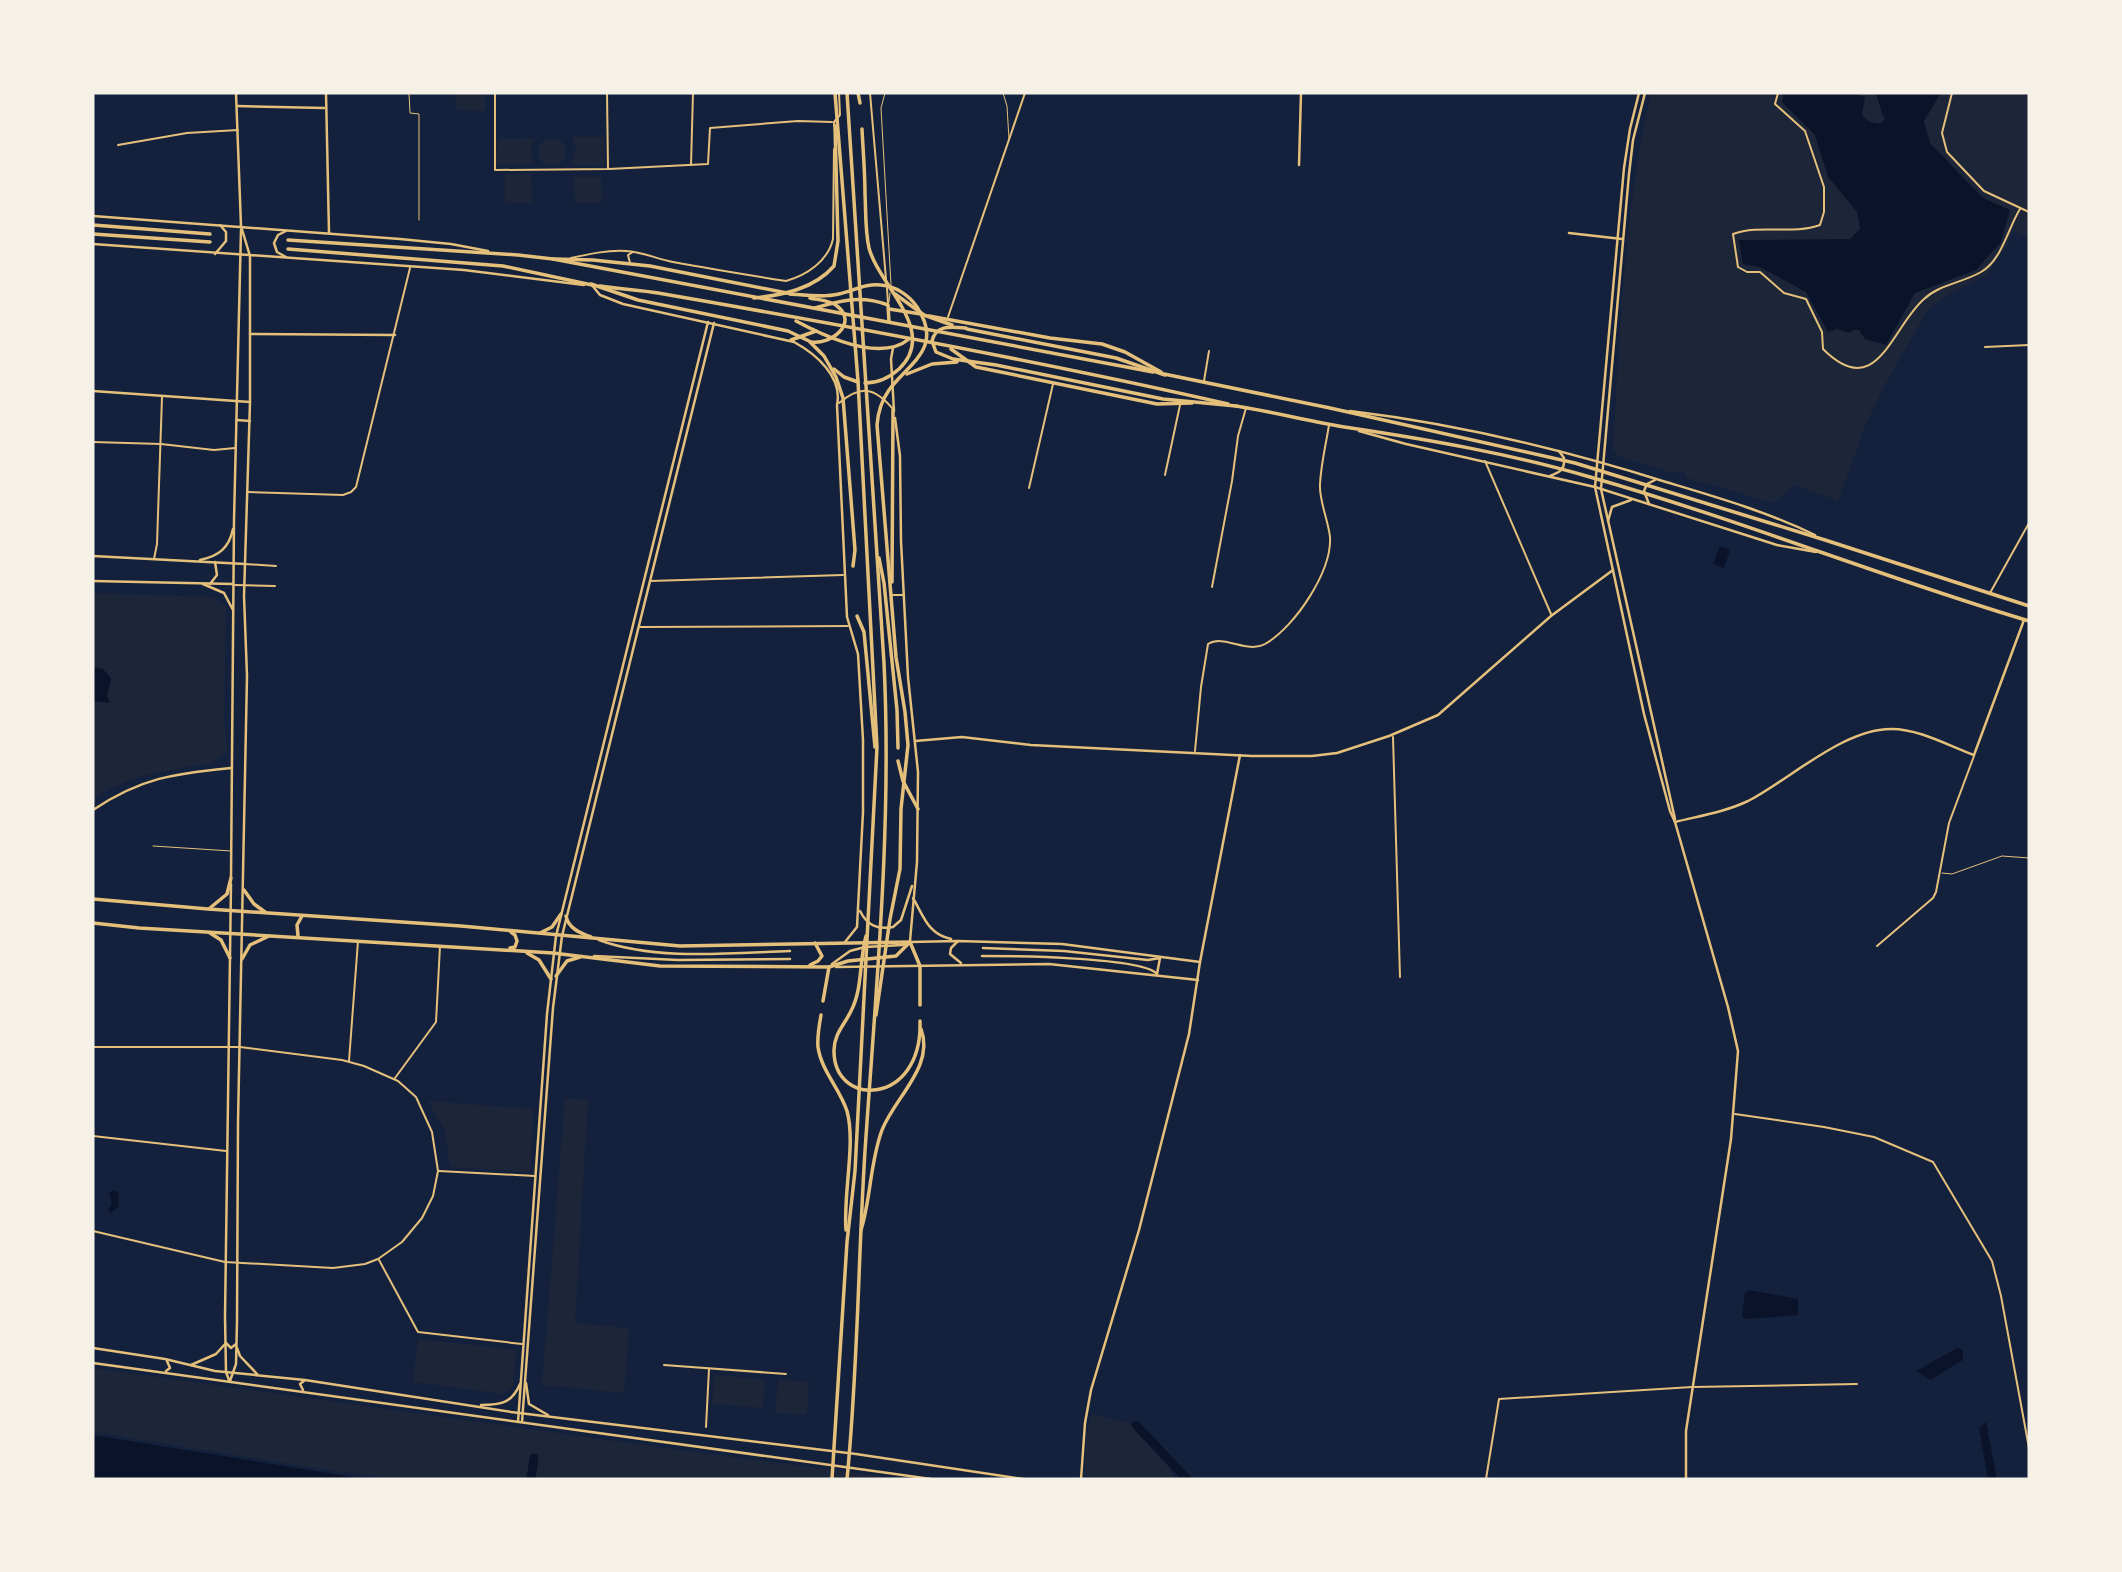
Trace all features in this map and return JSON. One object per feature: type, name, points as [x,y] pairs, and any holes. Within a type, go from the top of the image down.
[{"type":"main road","points":[[754,298],[792,291],[812,284],[834,266],[837,253],[836,93]]},
{"type":"main road","points":[[832,1479],[847,1242],[855,1171],[877,730],[857,361],[836,93]]},
{"type":"main road","points":[[847,93],[886,703],[887,798],[859,1238],[847,1479]]},
{"type":"main road","points":[[858,93],[860,103]]},
{"type":"main road","points":[[830,366],[849,380],[868,383],[888,378],[903,365],[911,349],[912,330],[906,314],[877,269],[868,244],[862,129]]},
{"type":"main road","points":[[93,225],[210,234]]},
{"type":"main road","points":[[93,234],[210,242]]},
{"type":"main road","points":[[288,240],[553,259],[1330,408],[1503,446],[1608,473],[2029,606]]},
{"type":"main road","points":[[288,249],[503,266],[552,274],[591,284],[657,293],[909,339],[1144,385],[1236,406]]},
{"type":"main road","points":[[553,259],[630,264],[831,302],[842,312],[844,325],[836,336],[822,342],[809,341],[780,329],[624,297],[591,284]]},
{"type":"main road","points":[[790,294],[832,296],[876,284],[905,294],[920,313],[925,326],[925,340],[919,359],[884,398],[877,430],[899,677],[908,745],[901,809],[900,869],[873,1036]]},
{"type":"main road","points":[[892,292],[924,315],[966,328],[1116,358],[1165,375]]},
{"type":"main road","points":[[813,309],[855,298],[1050,338],[1085,341],[1118,349],[1165,375]]},
{"type":"main road","points":[[889,307],[889,322]]},
{"type":"main road","points":[[791,318],[816,331],[847,342],[880,349],[893,348],[909,339]]},
{"type":"main road","points":[[966,328],[946,327],[938,330],[932,341],[936,352],[948,358],[1153,397],[1246,407],[1501,454],[1591,477],[2027,620]]},
{"type":"main road","points":[[790,340],[816,331]]},
{"type":"main road","points":[[809,341],[830,366],[839,384],[844,404],[855,550],[853,566]]},
{"type":"main road","points":[[950,347],[976,367],[1149,402],[1195,402]]},
{"type":"main road","points":[[902,376],[921,367],[946,361],[996,365]]},
{"type":"main road","points":[[891,595],[893,410]]},
{"type":"main road","points":[[876,542],[884,583],[897,710],[898,748]]},
{"type":"main road","points":[[857,616],[863,632],[874,741],[875,798]]},
{"type":"main road","points":[[898,761],[902,781],[918,809]]},
{"type":"main road","points":[[208,909],[224,899],[231,878]]},
{"type":"main road","points":[[244,890],[254,904],[267,913]]},
{"type":"main road","points":[[93,899],[680,946],[910,942]]},
{"type":"main road","points":[[536,934],[549,930],[563,915],[575,929],[599,940]]},
{"type":"main road","points":[[298,937],[297,925],[302,916]]},
{"type":"main road","points":[[93,923],[504,949],[593,956],[660,966],[829,967],[848,961],[896,956],[910,942]]},
{"type":"main road","points":[[869,928],[853,1006],[835,1042],[834,1057],[839,1070],[851,1084],[863,1089],[880,1090],[896,1084],[913,1062],[919,1042],[920,1021]]},
{"type":"main road","points":[[205,931],[221,940],[229,958]]},
{"type":"main road","points":[[504,949],[517,945],[515,935],[507,931]]},
{"type":"main road","points":[[242,959],[255,941],[273,935]]},
{"type":"main road","points":[[910,942],[920,966],[920,1005]]},
{"type":"main road","points":[[808,966],[822,956],[815,943]]},
{"type":"main road","points":[[504,949],[529,953],[544,965],[551,979]]},
{"type":"main road","points":[[556,976],[567,961],[593,956]]},
{"type":"main road","points":[[823,1001],[829,967]]},
{"type":"main road","points":[[821,1015],[817,1045],[819,1054],[848,1115],[845,1209],[847,1242]]},
{"type":"main road","points":[[859,1238],[867,1209],[876,1150],[885,1124],[922,1063],[924,1038],[920,1027]]},
{"type":"street","points":[[230,1381],[226,1372],[226,1151],[232,851],[234,526],[241,226],[236,93]]},
{"type":"street","points":[[326,93],[328,233]]},
{"type":"street","points":[[495,93],[495,170],[608,169],[708,164],[710,128],[798,121],[834,122]]},
{"type":"street","points":[[607,93],[608,169]]},
{"type":"street","points":[[691,166],[693,93]]},
{"type":"street","points":[[570,258],[598,253],[634,252],[673,262],[786,281],[805,275],[817,266],[831,249],[833,239],[834,122],[840,115],[836,93]]},
{"type":"street","points":[[870,93],[889,307]]},
{"type":"street","points":[[948,318],[1026,93]]},
{"type":"street","points":[[1299,165],[1301,93]]},
{"type":"street","points":[[1639,93],[1628,139],[1601,489],[1649,711],[1675,810],[1675,822]]},
{"type":"street","points":[[1644,93],[1632,150],[1620,239],[1595,488],[1644,713],[1737,1041],[1738,1060],[1734,1114],[1686,1431],[1686,1479]]},
{"type":"street","points":[[1778,93],[1776,104],[1805,131],[1824,187],[1824,212],[1820,225],[1807,230],[1745,231],[1733,234],[1738,267],[1747,272],[1760,272],[1784,293],[1806,299],[1822,332],[1823,349],[1836,362],[1849,368],[1877,361],[1894,341],[1914,308],[1934,290],[1983,271],[2005,242],[2011,223],[2020,209]]},
{"type":"street","points":[[1952,93],[1942,133],[1947,152],[1984,191],[2029,212]]},
{"type":"street","points":[[237,106],[326,108]]},
{"type":"street","points":[[118,145],[187,133],[238,130]]},
{"type":"street","points":[[93,216],[451,244],[498,253]]},
{"type":"street","points":[[215,254],[226,241],[226,232],[220,225]]},
{"type":"street","points":[[230,1381],[234,1372],[236,1345],[247,676],[244,585],[250,421],[250,256],[241,226]]},
{"type":"street","points":[[289,230],[278,235],[274,243],[277,252],[289,259]]},
{"type":"street","points":[[1569,233],[1620,239]]},
{"type":"street","points":[[93,244],[487,272],[569,284],[591,284],[597,293],[612,300],[790,340],[811,352],[826,367],[839,396],[837,405],[844,575],[849,626],[858,654],[863,740],[859,908],[857,927],[852,937],[843,944]]},
{"type":"street","points":[[630,264],[628,255],[634,252]]},
{"type":"street","points":[[247,492],[343,495],[351,492],[359,479],[411,267]]},
{"type":"street","points":[[521,1413],[520,1384],[551,979],[563,915],[708,322]]},
{"type":"street","points":[[563,915],[714,323]]},
{"type":"street","points":[[250,334],[395,335]]},
{"type":"street","points":[[1985,347],[2029,345]]},
{"type":"street","points":[[893,348],[893,410],[900,456],[904,596],[918,809],[910,942]]},
{"type":"street","points":[[1204,382],[1209,351]]},
{"type":"street","points":[[1029,488],[1053,383]]},
{"type":"street","points":[[93,391],[250,402]]},
{"type":"street","points":[[837,405],[848,396],[866,391],[876,392],[893,410]]},
{"type":"street","points":[[154,559],[157,544],[162,396]]},
{"type":"street","points":[[1165,475],[1181,404]]},
{"type":"street","points":[[1212,587],[1232,481],[1237,436],[1246,407]]},
{"type":"street","points":[[1330,408],[1427,422],[1556,449],[1776,518],[1825,540]]},
{"type":"street","points":[[237,420],[250,421]]},
{"type":"street","points":[[1195,754],[1208,644],[1214,641],[1254,647],[1269,642],[1293,617],[1326,566],[1329,536],[1320,486],[1329,424]]},
{"type":"street","points":[[1350,428],[1406,444],[1601,489],[1777,545],[1819,552]]},
{"type":"street","points":[[93,442],[161,444],[214,450],[236,448]]},
{"type":"street","points":[[1550,476],[1559,473],[1564,467],[1564,458],[1556,449]]},
{"type":"street","points":[[1485,461],[1551,616]]},
{"type":"street","points":[[1650,505],[1644,495],[1644,488],[1649,482],[1658,479]]},
{"type":"street","points":[[1608,521],[1609,512],[1615,506],[1635,500]]},
{"type":"street","points":[[1989,594],[2029,523]]},
{"type":"street","points":[[197,561],[216,556],[223,551],[229,543],[234,526]]},
{"type":"street","points":[[235,536],[246,537]]},
{"type":"street","points":[[93,556],[276,566]]},
{"type":"street","points":[[210,583],[217,575],[215,562]]},
{"type":"street","points":[[915,741],[962,737],[1031,745],[1240,755],[1324,755],[1349,750],[1428,720],[1450,706],[1551,616],[1613,570]]},
{"type":"street","points":[[650,581],[844,575]]},
{"type":"street","points":[[93,581],[275,586]]},
{"type":"street","points":[[200,583],[224,593],[232,604],[234,614]]},
{"type":"street","points":[[891,595],[904,596]]},
{"type":"street","points":[[234,608],[245,608]]},
{"type":"street","points":[[1877,946],[1933,898],[1949,823],[2027,620]]},
{"type":"street","points":[[638,627],[849,626]]},
{"type":"street","points":[[1675,822],[1744,803],[1835,747],[1879,731],[1892,729],[1909,732],[1974,755]]},
{"type":"street","points":[[1393,734],[1400,977]]},
{"type":"street","points":[[1081,1479],[1085,1423],[1091,1393],[1139,1230],[1189,1034],[1200,962],[1240,755]]},
{"type":"street","points":[[93,810],[124,791],[152,779],[232,768]]},
{"type":"street","points":[[859,908],[864,918],[873,926],[893,927],[901,920],[914,879]]},
{"type":"street","points":[[913,898],[932,931],[958,941]]},
{"type":"street","points":[[349,1062],[358,940]]},
{"type":"street","points":[[599,940],[619,947],[650,951],[790,951]]},
{"type":"street","points":[[829,967],[850,951],[865,947],[958,941],[1062,944],[1200,962]]},
{"type":"street","points":[[958,941],[951,948],[950,954],[954,960],[964,964]]},
{"type":"street","points":[[395,1079],[436,1022],[440,946]]},
{"type":"street","points":[[983,948],[1064,951],[1148,960],[1160,958]]},
{"type":"street","points":[[520,1422],[526,1383],[556,953]]},
{"type":"street","points":[[593,956],[678,960],[790,959]]},
{"type":"street","points":[[982,956],[1104,962],[1149,968],[1157,974]]},
{"type":"street","points":[[1157,974],[1160,958]]},
{"type":"street","points":[[829,967],[1048,964],[1198,980]]},
{"type":"street","points":[[93,1047],[240,1047],[364,1066],[395,1079],[416,1097],[425,1113],[437,1154],[438,1171],[433,1196],[422,1218],[402,1242],[365,1265],[332,1269],[225,1262],[93,1231]]},
{"type":"street","points":[[1734,1114],[1874,1137],[1933,1162],[1992,1261],[2029,1448]]},
{"type":"street","points":[[93,1136],[226,1151]]},
{"type":"street","points":[[438,1171],[541,1177]]},
{"type":"street","points":[[378,1259],[418,1332],[523,1344]]},
{"type":"street","points":[[226,1343],[231,1348],[236,1345]]},
{"type":"street","points":[[190,1366],[216,1354],[226,1343]]},
{"type":"street","points":[[236,1345],[240,1356],[258,1375]]},
{"type":"street","points":[[93,1348],[226,1372],[305,1380],[521,1413],[856,1454],[1023,1479]]},
{"type":"street","points":[[163,1372],[170,1368],[165,1359]]},
{"type":"street","points":[[93,1363],[930,1479]]},
{"type":"street","points":[[664,1365],[786,1374]]},
{"type":"street","points":[[706,1427],[709,1368]]},
{"type":"street","points":[[305,1380],[300,1384],[300,1389],[305,1392]]},
{"type":"street","points":[[526,1383],[529,1404],[551,1416]]},
{"type":"street","points":[[474,1406],[503,1404],[514,1396],[520,1384]]},
{"type":"street","points":[[1486,1479],[1499,1399],[1692,1387],[1857,1384]]},
{"type":"street","points":[[448,1413],[453,1410],[450,1402]]},
{"type":"lane","points":[[409,93],[410,113],[419,114],[419,220]]},
{"type":"lane","points":[[885,93],[881,108],[891,286],[889,307]]},
{"type":"lane","points":[[1003,93],[1007,106],[1009,142]]},
{"type":"lane","points":[[153,846],[232,851]]},
{"type":"lane","points":[[1940,873],[1952,874],[2002,856],[2029,858]]},
{"type":"shaded area","points":[[454,93],[485,93],[485,111],[457,110]]},
{"type":"shaded area","points":[[1651,93],[2029,93],[2029,237],[2014,231],[1987,275],[1947,295],[1927,311],[1882,390],[1864,429],[1838,501],[1794,485],[1773,503],[1685,477],[1685,472],[1677,470],[1676,474],[1620,457],[1613,450],[1629,226]]},
{"type":"shaded area","points":[[1784,93],[1851,93],[1865,97],[1862,115],[1874,123],[1882,123],[1885,117],[1876,93],[1940,94],[1924,121],[1930,143],[1983,198],[2010,210],[2001,242],[1976,270],[1915,293],[1886,345],[1865,339],[1859,330],[1849,333],[1837,329],[1828,332],[1806,292],[1760,267],[1743,264],[1739,240],[1850,239],[1860,229],[1857,212],[1828,177],[1815,135],[1782,102]]},
{"type":"shaded area","points":[[572,137],[604,137],[605,166],[570,165],[576,151]]},
{"type":"shaded area","points":[[534,138],[530,153],[535,164],[496,165],[497,139]]},
{"type":"shaded area","points":[[552,138],[562,142],[566,152],[562,162],[552,166],[542,162],[538,152],[542,142]]},
{"type":"shaded area","points":[[531,173],[532,203],[505,203],[505,174]]},
{"type":"shaded area","points":[[574,177],[601,177],[602,203],[575,203]]},
{"type":"shaded area","points":[[1720,546],[1730,550],[1724,568],[1713,564]]},
{"type":"shaded area","points":[[93,593],[213,597],[226,606],[224,718],[227,752],[212,763],[136,778],[93,799]]},
{"type":"shaded area","points":[[93,667],[103,669],[111,678],[107,697],[110,703],[93,701]]},
{"type":"shaded area","points":[[565,1098],[588,1100],[575,1323],[629,1328],[624,1393],[542,1385]]},
{"type":"shaded area","points":[[428,1101],[534,1109],[530,1172],[450,1167],[445,1131]]},
{"type":"shaded area","points":[[115,1190],[119,1194],[118,1207],[111,1213],[108,1210],[112,1203],[109,1193]]},
{"type":"shaded area","points":[[1749,1290],[1798,1299],[1798,1315],[1748,1319],[1742,1317],[1745,1292]]},
{"type":"shaded area","points":[[418,1339],[516,1350],[513,1387],[504,1394],[413,1382]]},
{"type":"shaded area","points":[[1957,1348],[1963,1350],[1963,1360],[1930,1380],[1916,1371]]},
{"type":"shaded area","points":[[93,1368],[902,1479],[401,1479],[327,1470],[93,1432]]},
{"type":"shaded area","points":[[714,1375],[765,1379],[763,1408],[712,1404]]},
{"type":"shaded area","points":[[778,1380],[809,1382],[807,1415],[775,1413]]},
{"type":"shaded area","points":[[1091,1414],[1129,1423],[1167,1465],[1176,1479],[1109,1479],[1084,1476],[1086,1437]]},
{"type":"shaded area","points":[[1986,1422],[1997,1479],[1988,1479],[1979,1428]]},
{"type":"shaded area","points":[[93,1435],[365,1479],[93,1479]]},
{"type":"waterway","points":[[1136,1425],[1187,1479]]},
{"type":"waterway","points":[[531,1479],[534,1458]]}]
